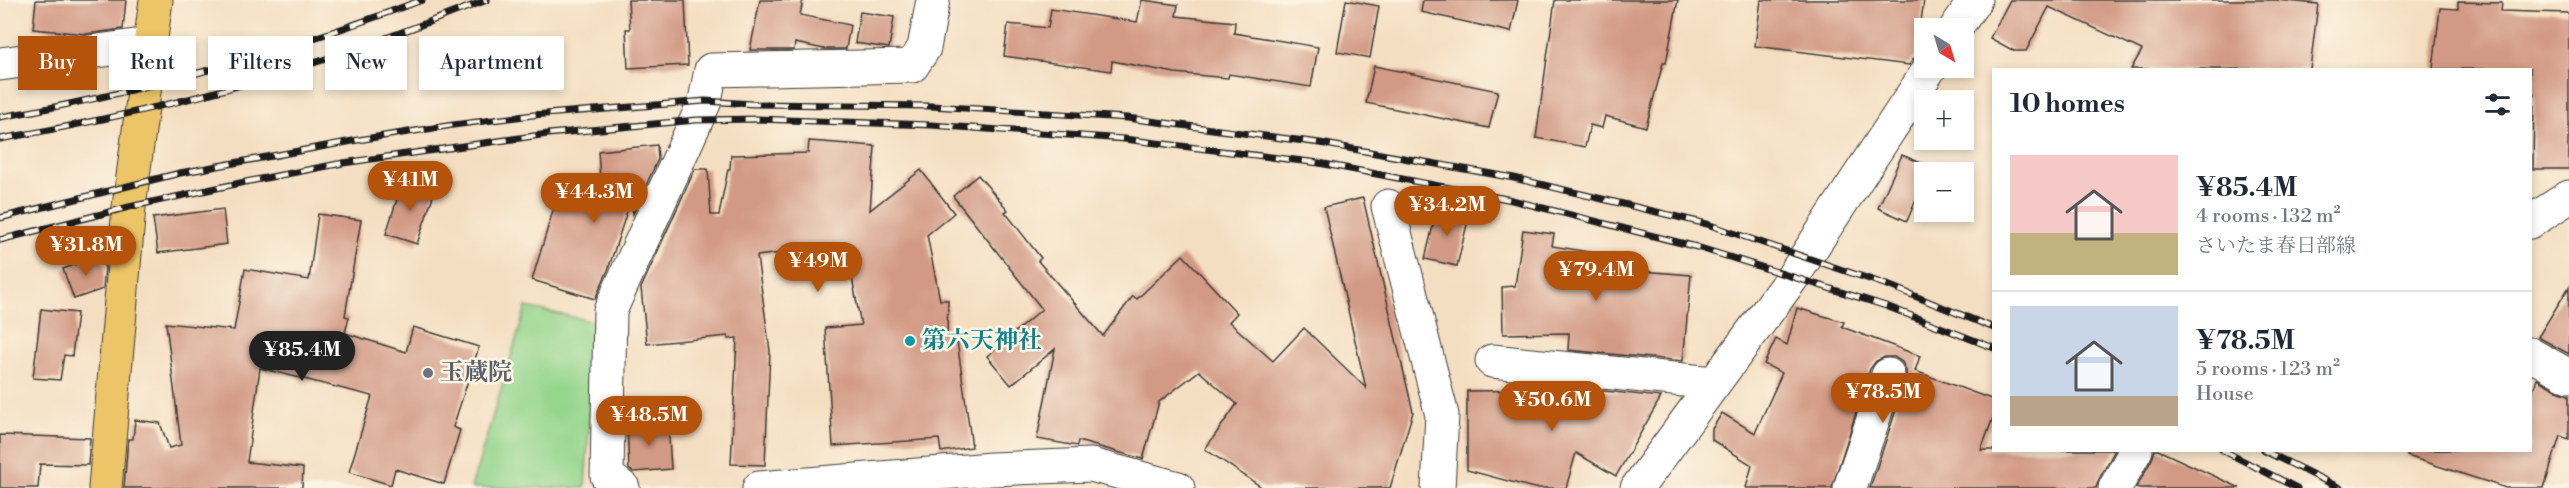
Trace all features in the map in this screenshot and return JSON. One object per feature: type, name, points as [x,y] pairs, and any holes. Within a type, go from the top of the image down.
[{"type":"main road","points":[[151,36],[156,0]]},
{"type":"main road","points":[[105,488],[129,207],[144,90]]},
{"type":"street","points":[[623,488],[607,476],[610,311],[705,100],[711,70],[912,66],[924,48],[933,0]]},
{"type":"street","points":[[1963,18],[1975,0]]},
{"type":"street","points":[[0,64],[109,49]]},
{"type":"street","points":[[1637,488],[1792,278],[1923,78]]},
{"type":"street","points":[[2532,221],[2569,197]]},
{"type":"street","points":[[1388,207],[1442,415],[1438,488]]},
{"type":"street","points":[[2532,355],[2569,376]]},
{"type":"street","points":[[1492,361],[1714,383]]},
{"type":"street","points":[[1850,488],[1888,375]]},
{"type":"street","points":[[2115,488],[2135,452]]},
{"type":"street","points":[[759,488],[991,469],[1091,465],[1178,488]]},
{"type":"green space","points":[[526,307],[596,322],[585,488],[471,488]]},
{"type":"building","points":[[36,0],[126,0],[123,29],[86,34],[33,29]]},
{"type":"building","points":[[628,0],[685,0],[688,65],[628,68],[626,29],[630,29]]},
{"type":"building","points":[[760,0],[803,0],[800,15],[850,25],[846,49],[824,49],[795,43],[794,50],[750,50]]},
{"type":"building","points":[[1142,0],[1178,5],[1176,16],[1235,22],[1234,33],[1318,47],[1311,87],[1229,74],[1228,78],[1175,73],[1112,61],[1111,71],[1004,56],[1008,24],[1048,28],[1051,9],[1137,22]]},
{"type":"building","points":[[1346,0],[1379,6],[1370,58],[1337,52]]},
{"type":"building","points":[[1423,0],[1518,0],[1511,32],[1421,12]]},
{"type":"building","points":[[1555,0],[1678,0],[1666,63],[1663,63],[1646,127],[1605,116],[1602,128],[1590,125],[1585,147],[1536,138]]},
{"type":"building","points":[[1761,0],[1924,0],[1921,18],[1914,18],[1914,59],[1909,65],[1755,46]]},
{"type":"building","points":[[2010,0],[2276,0],[2318,4],[2310,68],[2132,68],[2142,50],[2049,7],[2026,51],[2014,51],[1990,38]]},
{"type":"building","points":[[2458,2],[2502,3],[2501,11],[2569,13],[2569,169],[2533,169],[2532,68],[2433,68],[2440,8],[2458,9]]},
{"type":"building","points":[[860,12],[894,17],[889,48],[855,43]]},
{"type":"building","points":[[1374,66],[1498,91],[1489,128],[1366,103]]},
{"type":"building","points":[[809,141],[875,146],[870,210],[921,170],[954,213],[927,235],[940,300],[948,300],[947,336],[956,334],[972,447],[941,452],[939,439],[833,446],[825,328],[861,325],[846,245],[757,256],[770,351],[765,465],[731,464],[737,338],[728,339],[728,336],[647,344],[641,288],[695,169],[708,169],[711,215],[719,215],[731,155],[808,153]]},
{"type":"building","points":[[657,145],[658,159],[633,214],[631,199],[608,270],[595,299],[532,280],[557,197],[586,206],[588,200],[602,204],[598,151]]},
{"type":"building","points":[[1902,155],[1919,162],[1914,162],[1914,205],[1907,221],[1878,208]]},
{"type":"building","points":[[978,175],[1008,210],[1005,212],[1041,258],[1038,261],[1103,336],[1133,296],[1137,299],[1183,255],[1237,313],[1229,322],[1273,361],[1304,328],[1366,388],[1324,207],[1363,198],[1413,412],[1390,488],[1263,488],[1205,449],[1237,404],[1199,371],[1159,402],[1143,459],[1078,441],[1077,446],[1037,439],[1055,349],[1011,385],[987,356],[1042,309],[953,196]]},
{"type":"building","points":[[403,180],[435,190],[417,244],[386,234]]},
{"type":"building","points":[[223,209],[227,244],[158,253],[153,218]]},
{"type":"building","points":[[1437,209],[1469,216],[1457,266],[1425,259]]},
{"type":"building","points":[[318,214],[361,220],[345,316],[349,317],[345,333],[406,352],[413,327],[479,347],[453,427],[460,430],[444,484],[395,469],[391,485],[349,472],[372,396],[260,368],[247,462],[303,468],[302,488],[124,488],[128,439],[133,439],[135,420],[160,423],[169,448],[181,445],[166,323],[234,330],[245,269],[309,280]]},
{"type":"building","points":[[1523,230],[1554,234],[1552,246],[1608,255],[1606,268],[1691,275],[1683,361],[1568,350],[1569,333],[1503,334],[1502,287],[1515,286]]},
{"type":"building","points":[[101,255],[105,268],[103,289],[74,299],[63,269]]},
{"type":"building","points":[[2569,287],[2569,354],[2538,337]]},
{"type":"building","points":[[1797,308],[1844,322],[1842,327],[1920,356],[1915,371],[1992,399],[1992,420],[1981,450],[1992,450],[1992,452],[2114,452],[2096,488],[1870,488],[1906,380],[1906,371],[1902,362],[1894,357],[1885,357],[1876,361],[1870,369],[1832,488],[1746,488],[1752,465],[1712,440],[1712,429],[1722,413],[1755,433],[1782,373],[1764,364],[1776,339],[1787,345]]},
{"type":"building","points":[[41,309],[77,313],[72,356],[64,355],[60,380],[33,378]]},
{"type":"building","points":[[2537,379],[2569,395],[2569,439],[2560,436],[2544,488],[2506,488],[2407,456],[2408,452],[2532,452],[2532,393]]},
{"type":"building","points":[[1567,387],[1661,397],[1616,476],[1576,453],[1566,488],[1534,488],[1467,470],[1467,391],[1567,390]]},
{"type":"building","points":[[668,422],[671,469],[633,472],[629,469],[627,425]]},
{"type":"building","points":[[0,435],[90,438],[88,465],[40,464],[38,488],[0,488]]},
{"type":"building","points":[[2154,452],[2162,452],[2240,488],[2136,488]]},
{"type":"railway","points":[[0,117],[107,96],[214,69],[371,19],[422,0]]},
{"type":"railway","points":[[0,139],[136,112],[270,77],[358,48],[487,0]]},
{"type":"railway","points":[[0,218],[180,173],[358,140],[533,115],[705,101],[753,104],[931,106],[1127,118],[1320,143],[1514,178],[1707,224],[1890,286],[1992,327]]},
{"type":"railway","points":[[0,240],[129,207],[343,163],[548,134],[696,120],[757,119],[931,125],[1124,139],[1319,163],[1512,200],[1697,247],[1886,306],[1992,347]]},
{"type":"railway","points":[[2226,452],[2297,488]]},
{"type":"railway","points":[[2267,452],[2340,488]]},
{"type":"place","name":"第六天神社","points":[[910,341]]},
{"type":"place","name":"玉蔵院","points":[[428,373]]}]
